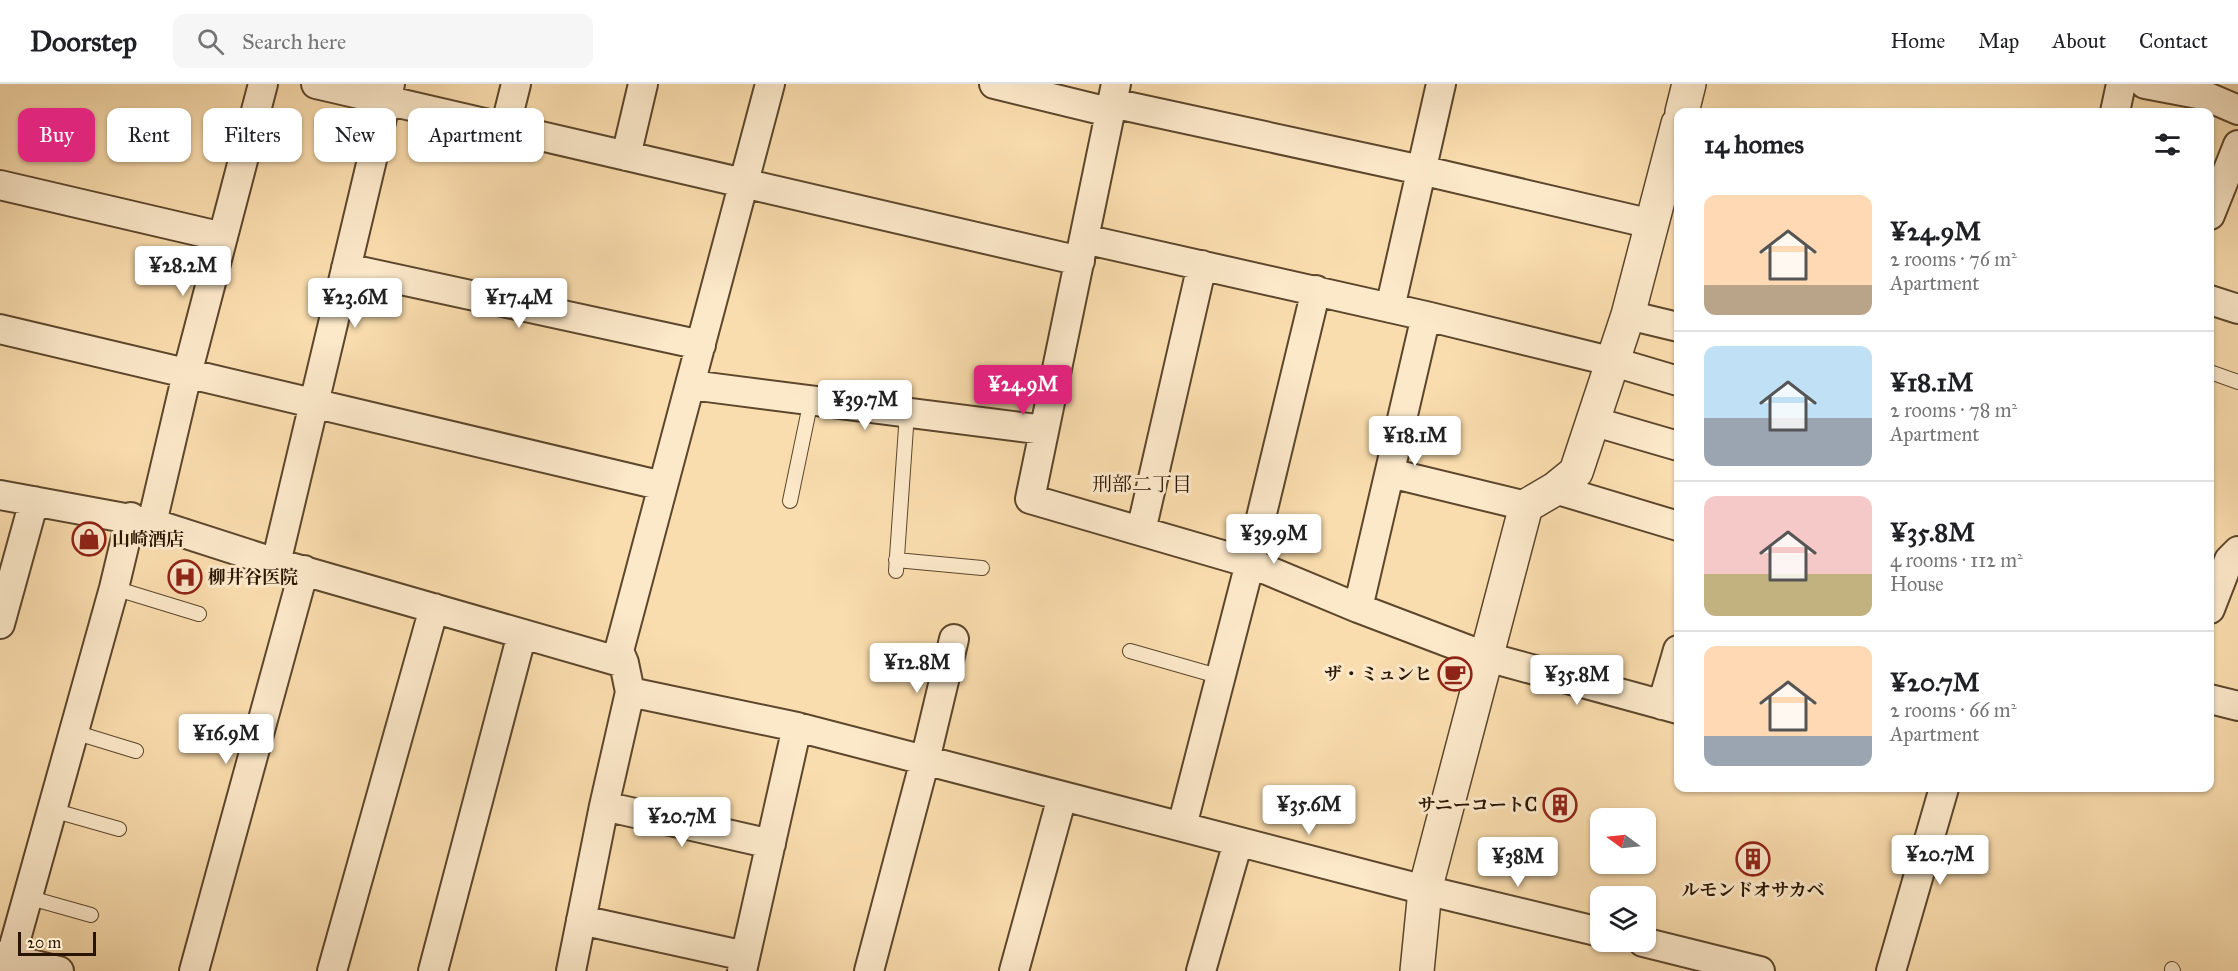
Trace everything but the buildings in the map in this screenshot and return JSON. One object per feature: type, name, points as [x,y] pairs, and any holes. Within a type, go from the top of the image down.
[{"type":"street","points":[[59,971],[6,962],[27,897],[114,588],[142,520],[187,374],[263,84]]},
{"type":"street","points":[[316,84],[388,92],[440,108]]},
{"type":"street","points":[[510,108],[516,84]]},
{"type":"street","points":[[626,156],[643,84]]},
{"type":"street","points":[[571,971],[604,806],[630,692],[619,651],[770,84]]},
{"type":"street","points":[[994,84],[1112,100],[1653,224]]},
{"type":"street","points":[[1390,308],[1441,84]]},
{"type":"street","points":[[2116,108],[2121,84]]},
{"type":"street","points":[[2145,84],[2205,90],[2238,110]]},
{"type":"street","points":[[276,563],[388,92]]},
{"type":"street","points":[[1112,100],[1030,499],[1251,563],[1358,608],[1487,657],[1670,707],[1674,678]]},
{"type":"street","points":[[544,137],[744,183],[1082,250],[1202,265],[1426,316],[1614,362],[1674,380]]},
{"type":"street","points":[[2214,205],[2238,145]]},
{"type":"street","points":[[1389,473],[1526,506],[1555,489],[1576,472],[1614,362],[1674,150]]},
{"type":"street","points":[[0,184],[223,237]]},
{"type":"street","points":[[1141,531],[1202,265]]},
{"type":"street","points":[[346,268],[701,345]]},
{"type":"street","points":[[1182,826],[1251,563],[1316,290]]},
{"type":"street","points":[[2214,301],[2238,309]]},
{"type":"street","points":[[1628,315],[1674,326]]},
{"type":"street","points":[[1358,608],[1426,316]]},
{"type":"street","points":[[0,328],[663,486]]},
{"type":"street","points":[[691,385],[1044,430]]},
{"type":"street","points":[[1592,421],[1674,445]]},
{"type":"street","points":[[1555,489],[1674,525]]},
{"type":"street","points":[[0,495],[142,520],[276,563],[624,663]]},
{"type":"street","points":[[0,624],[34,501]]},
{"type":"street","points":[[1417,971],[1425,890],[1526,506]]},
{"type":"street","points":[[2214,599],[2229,560],[2238,552]]},
{"type":"street","points":[[194,971],[304,570]]},
{"type":"street","points":[[332,971],[434,608]]},
{"type":"street","points":[[434,971],[522,634]]},
{"type":"street","points":[[869,971],[925,760],[954,639]]},
{"type":"street","points":[[630,692],[797,727],[1425,890],[1590,930]]},
{"type":"street","points":[[2214,700],[2238,706]]},
{"type":"street","points":[[581,920],[744,963],[797,727]]},
{"type":"street","points":[[1891,971],[1943,792]]},
{"type":"street","points":[[1014,971],[1062,797]]},
{"type":"street","points":[[604,806],[771,844]]},
{"type":"street","points":[[1201,971],[1238,842]]},
{"type":"street","points":[[1656,947],[1699,963],[1760,971]]},
{"type":"lane","points":[[2214,373],[2238,382]]},
{"type":"lane","points":[[790,501],[811,400]]},
{"type":"lane","points":[[908,413],[896,565],[982,568]]},
{"type":"lane","points":[[114,588],[199,614]]},
{"type":"lane","points":[[1130,651],[1221,677]]},
{"type":"lane","points":[[74,732],[136,751]]},
{"type":"lane","points":[[52,810],[119,829]]},
{"type":"lane","points":[[27,897],[91,915]]},
{"type":"place","name":"山崎酒店","points":[[89,539]]},
{"type":"place","name":"柳井谷医院","points":[[185,577]]},
{"type":"place","name":"ザ・ミュンヒ","points":[[1455,674]]},
{"type":"place","name":"サニーコートC","points":[[1560,805]]},
{"type":"place","name":"ルモンドオサカベ","points":[[1753,859]]},
{"type":"district","name":"刑部二丁目","points":[[1142,484]]}]
